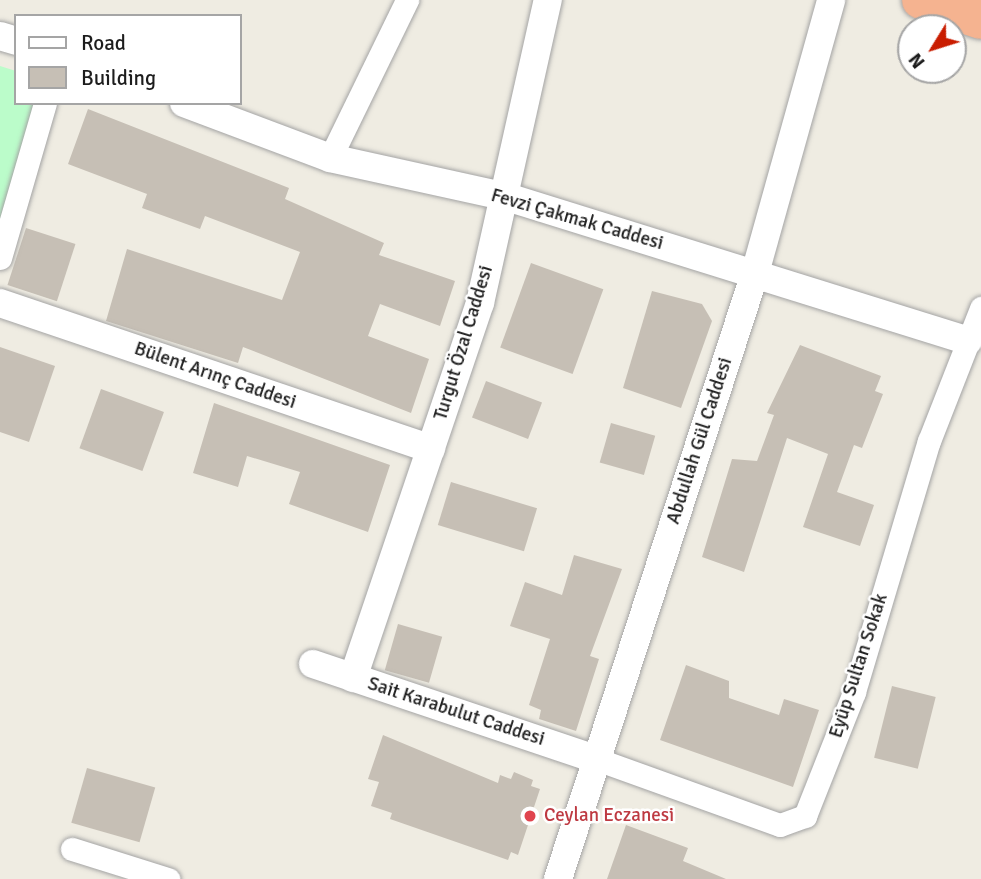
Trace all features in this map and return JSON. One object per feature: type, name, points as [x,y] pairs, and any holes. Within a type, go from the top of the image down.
[{"type":"highway","points":[[921,0],[981,20]]},
{"type":"street","points":[[330,158],[407,0]]},
{"type":"street","name":"Turgut Özal Caddesi","points":[[353,678],[431,449],[506,197],[548,0]]},
{"type":"street","name":"Abdullah Gül Caddesi","points":[[558,879],[599,760],[755,273],[831,0]]},
{"type":"street","points":[[0,258],[44,105]]},
{"type":"street","name":"Fevzi Çakmak Caddesi","points":[[189,105],[330,158],[506,197],[968,341]]},
{"type":"street","name":"Bülent Arınç Caddesi","points":[[0,303],[431,449]]},
{"type":"street","name":"Eyüp Sultan Sokak","points":[[599,760],[780,825],[805,816],[854,692],[929,441],[981,308]]},
{"type":"street","name":"Sait Karabulut Caddesi","points":[[313,664],[599,760]]},
{"type":"street","points":[[72,849],[168,879]]},
{"type":"green space","points":[[0,66],[14,70],[14,105],[39,105],[0,222]]},
{"type":"building","points":[[88,109],[289,188],[285,199],[384,243],[379,255],[455,281],[440,326],[380,304],[368,336],[429,359],[411,413],[243,347],[238,363],[106,321],[127,249],[282,300],[300,252],[205,216],[200,229],[142,208],[147,194],[68,164]]},
{"type":"building","points":[[26,228],[75,244],[57,301],[7,285]]},
{"type":"building","points":[[531,263],[603,289],[573,374],[500,348]]},
{"type":"building","points":[[652,291],[702,304],[712,321],[681,408],[623,388]]},
{"type":"building","points":[[800,345],[881,376],[875,391],[883,394],[862,448],[854,445],[837,492],[874,505],[860,546],[803,527],[828,454],[787,438],[744,572],[702,557],[732,459],[757,461],[774,415],[767,413]]},
{"type":"building","points":[[0,347],[55,366],[29,442],[0,432]]},
{"type":"building","points":[[486,381],[542,403],[528,439],[472,417]]},
{"type":"building","points":[[101,389],[164,412],[142,471],[79,448]]},
{"type":"building","points":[[214,403],[390,465],[368,532],[289,504],[300,472],[247,456],[238,487],[193,473]]},
{"type":"building","points":[[611,423],[655,436],[644,475],[600,462]]},
{"type":"building","points":[[451,482],[537,508],[524,551],[438,525]]},
{"type":"building","points":[[574,555],[622,569],[590,656],[599,659],[576,731],[539,719],[541,710],[529,705],[550,639],[510,626],[525,582],[562,595]]},
{"type":"building","points":[[398,624],[442,637],[429,683],[385,670]]},
{"type":"building","points":[[686,665],[729,681],[729,698],[779,715],[784,699],[819,710],[793,787],[660,740]]},
{"type":"building","points":[[892,686],[936,697],[918,769],[874,758]]},
{"type":"building","points":[[383,735],[498,783],[500,775],[511,779],[514,772],[533,780],[531,786],[540,789],[518,855],[511,852],[508,860],[390,819],[392,813],[371,806],[379,782],[368,779]]},
{"type":"building","points":[[87,768],[155,788],[140,842],[71,823]]},
{"type":"building","points":[[626,825],[688,848],[683,861],[726,879],[607,879]]},
{"type":"place","name":"Ceylan Eczanesi","points":[[530,816]]}]
